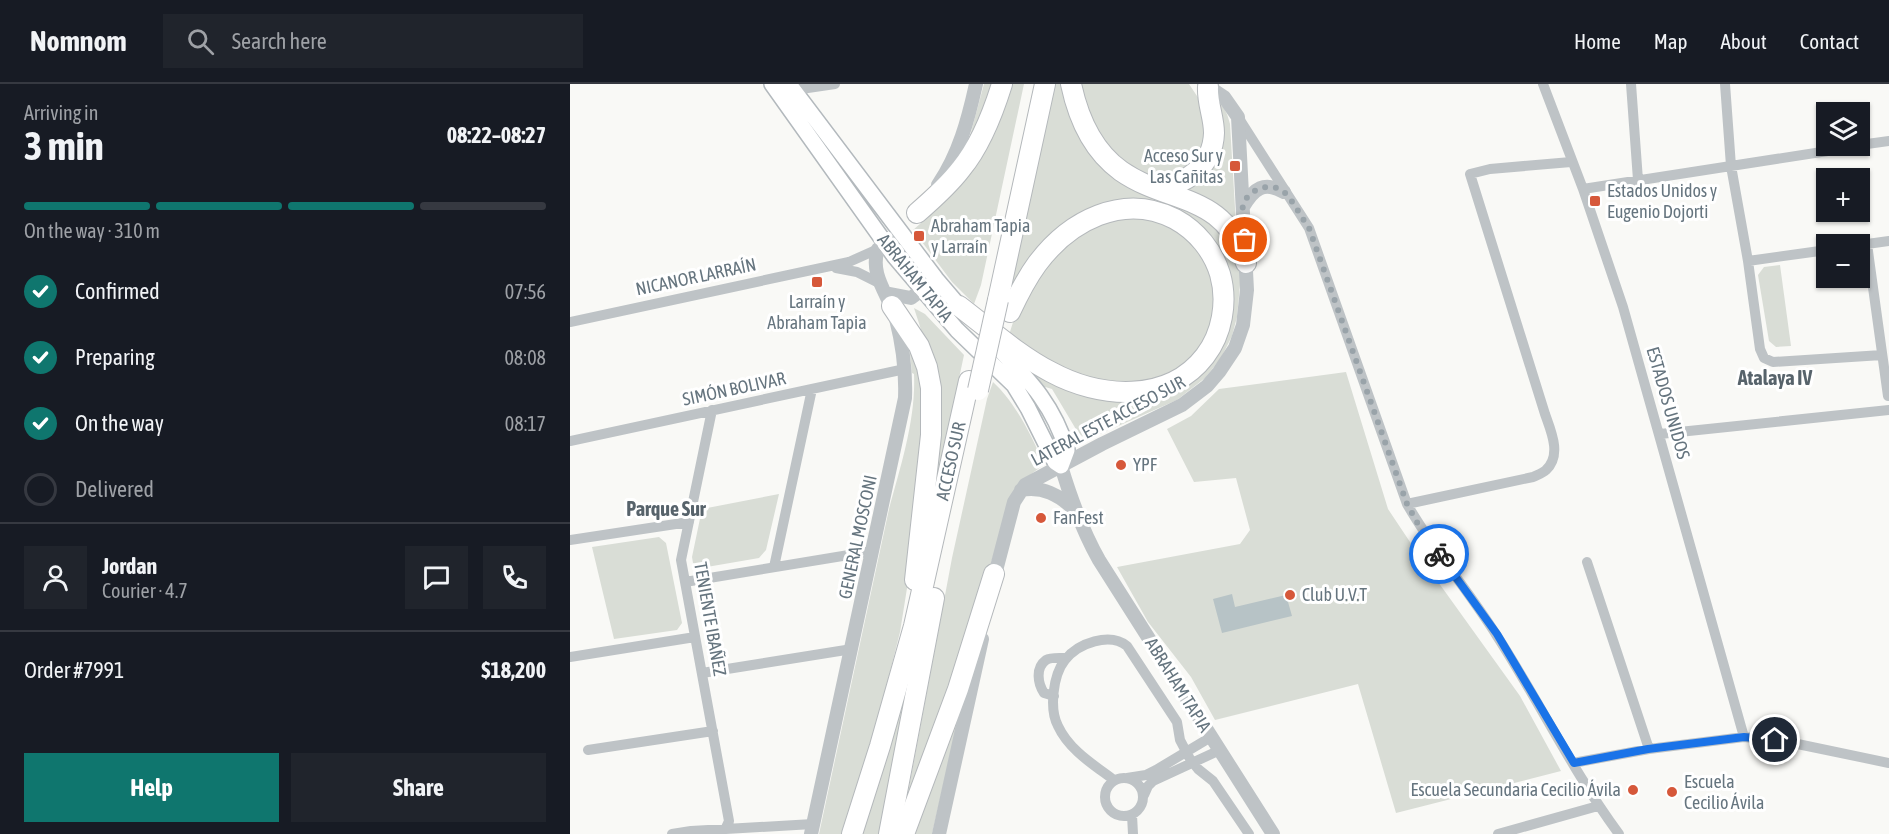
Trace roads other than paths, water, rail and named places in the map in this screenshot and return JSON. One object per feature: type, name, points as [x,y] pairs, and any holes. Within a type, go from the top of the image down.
[{"type":"highway","points":[[917,213],[962,168],[984,130],[1002,84]]},
{"type":"highway","name":"ACCESO SUR","points":[[999,301],[1034,84]]},
{"type":"highway","name":"ACCESO SUR","points":[[852,834],[878,755],[902,670],[999,301],[1045,84]]},
{"type":"highway","points":[[1071,84],[1084,123],[1104,156],[1120,170],[1149,186],[1194,202],[1212,212],[1227,226],[1238,242],[1246,263]]},
{"type":"highway","points":[[1149,186],[1172,185],[1183,181],[1192,176],[1206,161],[1214,133],[1207,85]]},
{"type":"highway","points":[[958,306],[1024,355],[1052,373],[1100,389],[1149,391],[1170,384],[1187,374],[1209,351],[1218,332],[1223,313],[1224,293],[1220,274],[1212,255],[1191,230],[1170,217],[1157,212],[1126,208],[1094,216],[1064,235],[999,301],[976,384]]},
{"type":"highway","points":[[885,294],[923,357],[931,399],[928,469],[902,670]]},
{"type":"highway","name":"ACCESO SUR","points":[[890,834],[976,384]]},
{"type":"highway","points":[[903,834],[938,746],[994,574]]},
{"type":"main road","name":"ABRAHAM TAPIA","points":[[772,84],[789,92],[958,306],[1021,370],[1052,413],[1067,450]]},
{"type":"main road","name":"ABRAHAM TAPIA","points":[[789,92],[882,246],[957,330],[1014,385],[1055,462],[1061,466]]},
{"type":"main road","points":[[1014,385],[1036,406],[1059,446],[1067,450],[1061,466]]},
{"type":"street","points":[[789,92],[835,84]]},
{"type":"street","points":[[900,230],[917,213],[940,183],[958,150],[976,84]]},
{"type":"street","name":"ESTADOS UNIDOS","points":[[1544,84],[1623,306],[1744,737]]},
{"type":"street","points":[[1631,84],[1638,180]]},
{"type":"street","points":[[1725,84],[1731,166],[1748,261],[1760,350],[1764,358],[1773,362],[1882,355]]},
{"type":"street","points":[[1207,85],[1229,102],[1284,192],[1309,228],[1407,504],[1419,526],[1497,634],[1598,806],[1619,834]]},
{"type":"street","name":"LATERAL ESTE ACCESO SUR","points":[[939,834],[994,574],[1012,506],[1021,490],[1039,477],[1182,405],[1207,386],[1235,348],[1243,325],[1247,290],[1238,117]]},
{"type":"street","points":[[1870,144],[1889,141]]},
{"type":"street","points":[[1583,189],[1816,153]]},
{"type":"street","points":[[1407,504],[1533,477],[1546,470],[1552,461],[1553,437],[1470,174],[1490,169],[1571,162]]},
{"type":"street","points":[[1243,207],[1252,193],[1263,187],[1273,187],[1284,192]]},
{"type":"street","name":"NICANOR LARRAÍN","points":[[570,322],[857,260],[882,246],[900,230]]},
{"type":"street","points":[[1870,243],[1889,241]]},
{"type":"street","name":"GENERAL MOSCONI","points":[[812,829],[903,412],[905,369],[903,349],[875,267],[882,246]]},
{"type":"street","points":[[1748,261],[1816,252]]},
{"type":"street","name":"NICANOR LARRAÍN","points":[[829,267],[857,272],[885,294],[905,298],[911,298],[936,279]]},
{"type":"street","points":[[1870,285],[1888,396]]},
{"type":"street","name":"SIMÓN BOLIVAR","points":[[570,441],[905,369]]},
{"type":"street","points":[[774,567],[812,389]]},
{"type":"street","name":"TENIENTE IBAÑEZ","points":[[712,410],[681,560],[729,821],[724,831]]},
{"type":"street","points":[[1660,434],[1889,410]]},
{"type":"street","points":[[1067,450],[1087,452]]},
{"type":"street","name":"ABRAHAM TAPIA","points":[[1061,466],[1075,510],[1099,560],[1273,834]]},
{"type":"street","name":"LATERAL ESTE ACCESO SUR","points":[[1021,490],[1031,488],[1047,491],[1061,497],[1075,510]]},
{"type":"street","points":[[570,540],[689,522]]},
{"type":"street","points":[[686,582],[873,551]]},
{"type":"street","points":[[1587,562],[1648,749]]},
{"type":"street","points":[[571,655],[695,637]]},
{"type":"street","points":[[1114,780],[1078,753],[1056,724],[1054,713],[1055,686],[1066,658],[1089,643],[1114,639],[1127,646],[1177,722],[1180,740],[1186,752],[1198,770],[1213,782],[1249,834]]},
{"type":"street","points":[[702,673],[852,649]]},
{"type":"street","points":[[1054,696],[1044,693],[1039,685],[1038,676],[1046,660],[1066,658]]},
{"type":"street","points":[[588,750],[712,731]]},
{"type":"street","points":[[1211,736],[1146,775],[1114,780],[1109,784],[1105,796],[1108,809],[1119,816],[1132,815],[1141,807],[1148,786],[1153,782],[1220,750]]},
{"type":"street","points":[[1574,763],[1648,749],[1744,737],[1788,742],[1889,763]]},
{"type":"street","points":[[1127,778],[1138,783],[1144,795]]},
{"type":"street","points":[[1498,834],[1598,806]]},
{"type":"street","points":[[1132,815],[1133,834]]},
{"type":"street","points":[[672,834],[812,829]]},
{"type":"place","name":"Acceso Sur y Las Cañitas","points":[[1235,166]]},
{"type":"place","name":"Estados Unidos y Eugenio Dojorti","points":[[1595,201]]},
{"type":"place","name":"Abraham Tapia y Larraín","points":[[919,236]]},
{"type":"place","name":"Larraín y Abraham Tapia","points":[[817,282]]},
{"type":"place","name":"YPF","points":[[1121,465]]},
{"type":"place","name":"FanFest","points":[[1041,518]]},
{"type":"place","name":"Club U.V.T","points":[[1290,595]]},
{"type":"place","name":"Escuela Secundaria Cecilio Ávila","points":[[1633,790]]},
{"type":"place","name":"Escuela Cecilio Ávila","points":[[1672,792]]},
{"type":"district","name":"Atalaya IV","points":[[1775,378]]},
{"type":"district","name":"Parque Sur","points":[[666,509]]}]
